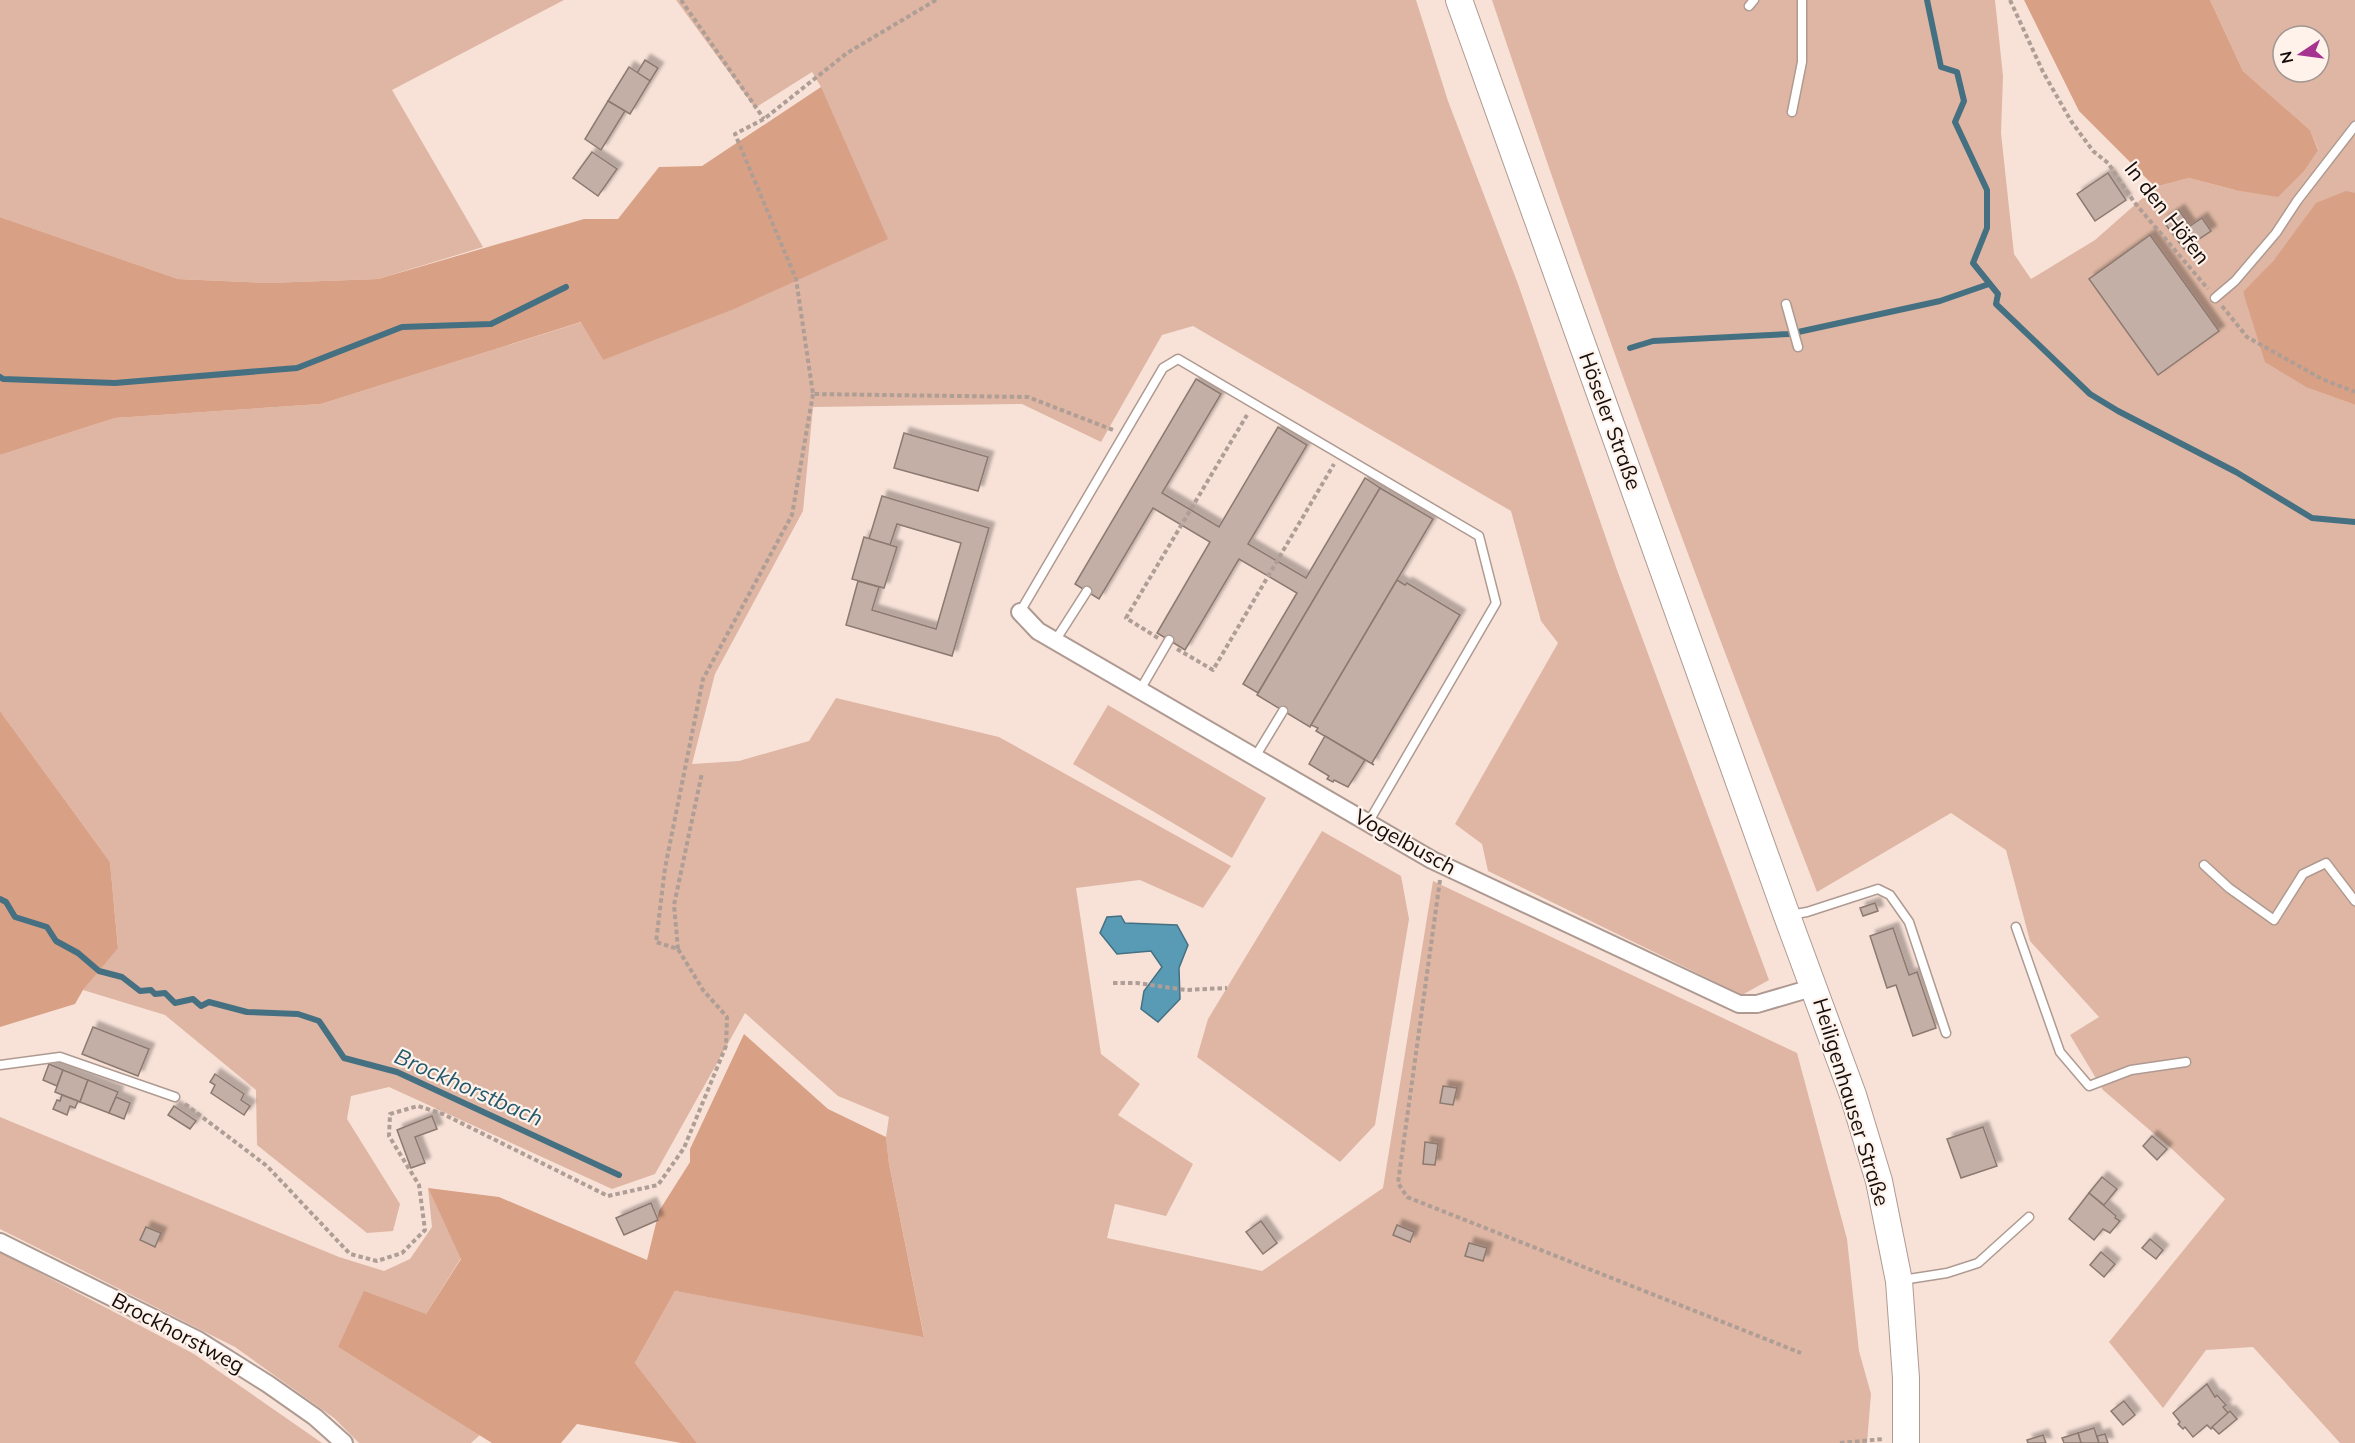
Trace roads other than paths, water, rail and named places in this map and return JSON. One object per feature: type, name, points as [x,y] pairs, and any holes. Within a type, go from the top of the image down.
[{"type":"main road","name":"Höseler Straße","points":[[1459,0],[1761,842]]},
{"type":"main road","name":"Heiligenhauser Straße","points":[[1761,842],[1853,1095],[1879,1181],[1899,1281],[1906,1378],[1906,1443]]},
{"type":"street","name":"Vogelbusch","points":[[1020,612],[1038,631],[1442,864],[1739,1004],[1757,1004],[1815,987]]},
{"type":"street","name":"Brockhorstweg","points":[[0,1242],[198,1340],[315,1417],[344,1443]]},
{"type":"lane","points":[[1792,112],[1802,62],[1802,0]]},
{"type":"lane","points":[[2215,298],[2235,281],[2276,233],[2297,201],[2355,126]]},
{"type":"lane","points":[[1786,304],[1798,347]]},
{"type":"lane","points":[[1020,612],[1163,368],[1178,359],[1479,536],[1496,603],[1368,823]]},
{"type":"lane","points":[[1055,641],[1087,591]]},
{"type":"lane","points":[[1140,690],[1168,642]]},
{"type":"lane","points":[[1255,757],[1282,711]]},
{"type":"lane","points":[[2204,865],[2229,888],[2274,920],[2303,874],[2326,862],[2355,901]]},
{"type":"lane","points":[[1787,916],[1807,912],[1878,889],[1890,895],[1909,922],[1946,1033]]},
{"type":"lane","points":[[2016,927],[2060,1052],[2089,1086],[2131,1070],[2186,1062]]},
{"type":"lane","points":[[0,1065],[60,1057],[175,1097]]},
{"type":"lane","points":[[1899,1281],[1947,1273],[1978,1263],[2030,1217]]},
{"type":"water","points":[[1121,916],[1125,923],[1177,925],[1188,945],[1179,968],[1180,999],[1158,1022],[1141,1009],[1144,991],[1162,967],[1151,951],[1117,954],[1100,933],[1107,917]]},
{"type":"waterway","points":[[1927,0],[1941,67],[1957,72],[1964,101],[1955,122],[1987,190],[1987,228],[1973,263],[1998,294],[1996,304],[2090,394],[2118,411],[2236,472],[2312,518],[2355,522]]},
{"type":"waterway","points":[[1630,348],[1653,341],[1789,334],[1940,301],[1989,284]]},
{"type":"waterway","points":[[0,377],[3,379],[115,383],[297,368],[402,327],[491,324],[566,287]]},
{"type":"waterway","name":"Brockhorstbach","points":[[0,899],[6,902],[15,917],[47,927],[56,941],[78,953],[99,971],[122,977],[140,991],[151,990],[155,994],[165,993],[175,1003],[193,999],[201,1006],[209,1002],[247,1012],[298,1014],[319,1021],[344,1058],[397,1072],[619,1175]]}]
